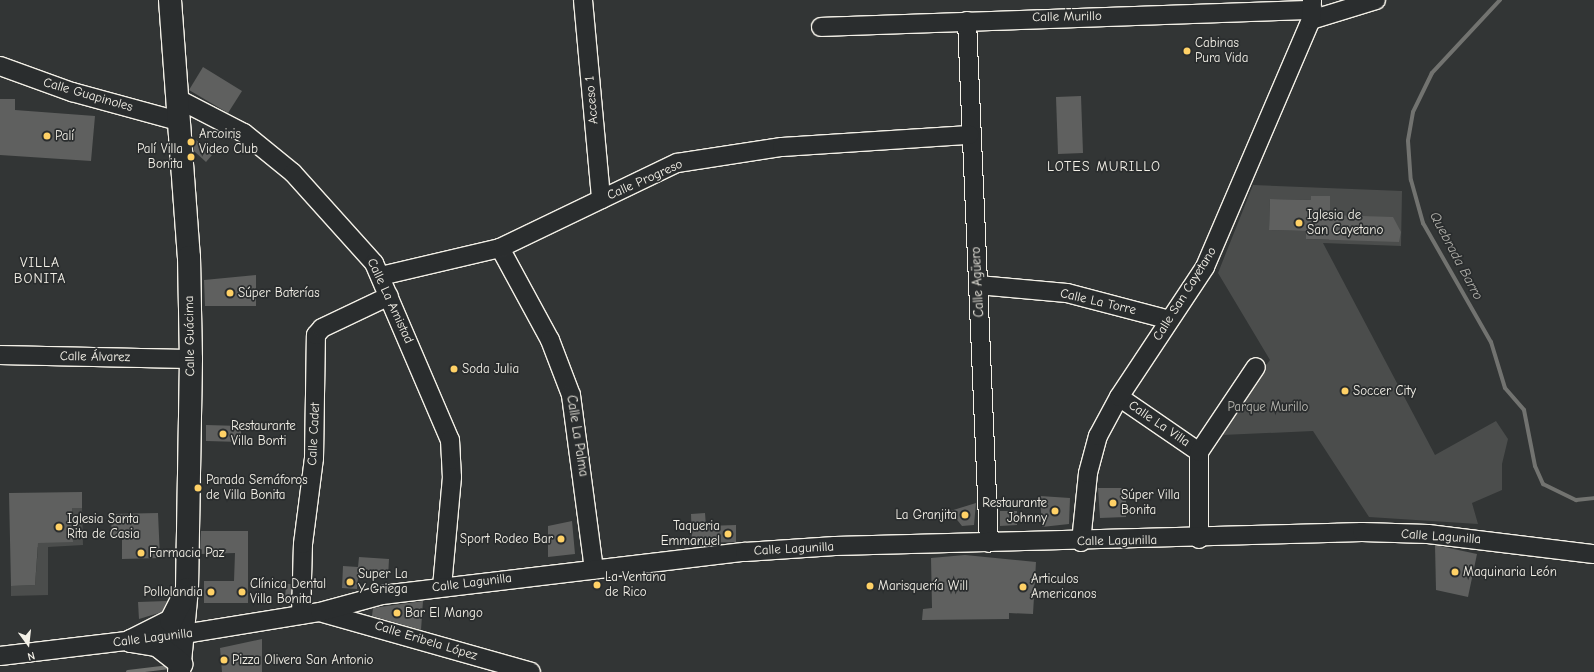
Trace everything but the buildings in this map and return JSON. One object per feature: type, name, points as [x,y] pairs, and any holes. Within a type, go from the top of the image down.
[{"type":"main road","name":"Calle Guácima","points":[[170,0],[189,257],[190,359],[187,589],[180,668]]},
{"type":"main road","points":[[131,641],[171,621],[187,589]]},
{"type":"main road","points":[[131,641],[157,645],[180,668]]},
{"type":"street","name":"Acceso 1","points":[[587,0],[601,199]]},
{"type":"street","name":"Calle Murillo","points":[[821,27],[1312,10],[1376,0]]},
{"type":"street","name":"Calle San Cayetano","points":[[1081,542],[1088,473],[1098,436],[1119,397],[1205,267],[1227,220],[1312,10]]},
{"type":"street","name":"Calle Agüero","points":[[966,21],[989,543]]},
{"type":"street","name":"Calle Guapinoles","points":[[0,66],[72,92],[178,121]]},
{"type":"street","name":"Calle La Amistad","points":[[178,99],[244,133],[293,173],[367,252],[381,276],[450,440],[452,477],[442,587]]},
{"type":"street","name":"Calle Progreso","points":[[381,276],[500,248],[677,163],[728,153],[970,134]]},
{"type":"street","name":"Calle La Palma","points":[[500,248],[550,340],[571,395],[594,569]]},
{"type":"street","name":"Calle La Torre","points":[[978,285],[1067,293],[1170,320]]},
{"type":"street","name":"Calle Cadet","points":[[301,615],[303,544],[314,458],[316,335],[322,328],[389,296]]},
{"type":"street","name":"Calle Álvarez","points":[[0,355],[190,359]]},
{"type":"street","name":"Calle La Villa","points":[[1199,539],[1199,452],[1256,367]]},
{"type":"street","name":"Calle La Villa","points":[[1119,397],[1199,452]]},
{"type":"street","name":"Calle Lagunilla","points":[[0,656],[184,634],[320,612],[382,594],[594,569],[775,550],[989,543],[1199,539],[1362,532],[1428,534],[1594,554]]},
{"type":"street","name":"Calle Eribela López","points":[[320,612],[531,672]]},
{"type":"green space","name":"Soccer City","points":[[1253,185],[1402,191],[1401,246],[1323,243],[1435,455],[1496,421],[1508,439],[1502,464],[1502,490],[1472,503],[1478,524],[1369,517],[1313,431],[1222,435],[1217,431],[1270,360],[1218,273]],"holes":[[[1312,196],[1330,196],[1329,240],[1306,239],[1306,231],[1269,230],[1270,199],[1311,200]]]},
{"type":"green space","points":[[72,508],[82,508],[83,545],[48,547],[48,595],[11,596],[11,586],[35,585],[38,547],[33,547],[33,511],[73,542]]},
{"type":"waterway","name":"Quebrada Barro","points":[[1500,0],[1432,73],[1413,112],[1408,141],[1411,180],[1423,223],[1491,342],[1505,388],[1524,410],[1535,466],[1543,484],[1576,500],[1594,498]]},
{"type":"waterway","points":[[128,672],[170,667]]},
{"type":"place","name":"Cabinas Pura Vida","points":[[1187,51]]},
{"type":"place","name":"Palí","points":[[47,136]]},
{"type":"place","name":"Arcoiris Video Club","points":[[191,142]]},
{"type":"place","name":"Palí Villa Bonita","points":[[191,157]]},
{"type":"place","name":"Iglesia de San Cayetano","points":[[1299,223]]},
{"type":"place","name":"Súper Baterías","points":[[230,293]]},
{"type":"place","name":"Soda Julia","points":[[454,369]]},
{"type":"place","name":"Soccer City","points":[[1345,391]]},
{"type":"place","name":"Restaurante Villa Bonti","points":[[223,434]]},
{"type":"place","name":"Parada Semáforos de Villa Bonita","points":[[198,488]]},
{"type":"place","name":"Súper Villa Bonita","points":[[1113,503]]},
{"type":"place","name":"Restaurante Johnny","points":[[1055,511]]},
{"type":"place","name":"La Granjita","points":[[965,515]]},
{"type":"place","name":"Iglesia Santa Rita de Casia","points":[[59,527]]},
{"type":"place","name":"Taqueria Emmanuel","points":[[728,534]]},
{"type":"place","name":"Sport Rodeo Bar","points":[[561,539]]},
{"type":"place","name":"Farmacia Paz","points":[[141,553]]},
{"type":"place","name":"Maquinaria León","points":[[1455,572]]},
{"type":"place","name":"Super La Y Griega","points":[[350,582]]},
{"type":"place","name":"La Ventana de Rico","points":[[597,585]]},
{"type":"place","name":"Marisquería Will","points":[[870,586]]},
{"type":"place","name":"Articulos Americanos","points":[[1023,587]]},
{"type":"place","name":"Pollolandia","points":[[211,592]]},
{"type":"place","name":"Clínica Dental Villa Bonita","points":[[242,592]]},
{"type":"place","name":"Bar El Mango","points":[[397,613]]},
{"type":"place","name":"Pizza Olivera San Antonio","points":[[224,660]]},
{"type":"district","name":"LOTES MURILLO","points":[[1104,167]]},
{"type":"district","name":"VILLA BONITA","points":[[40,272]]},
{"type":"park label","name":"Parque Murillo","points":[[1268,407]]}]
